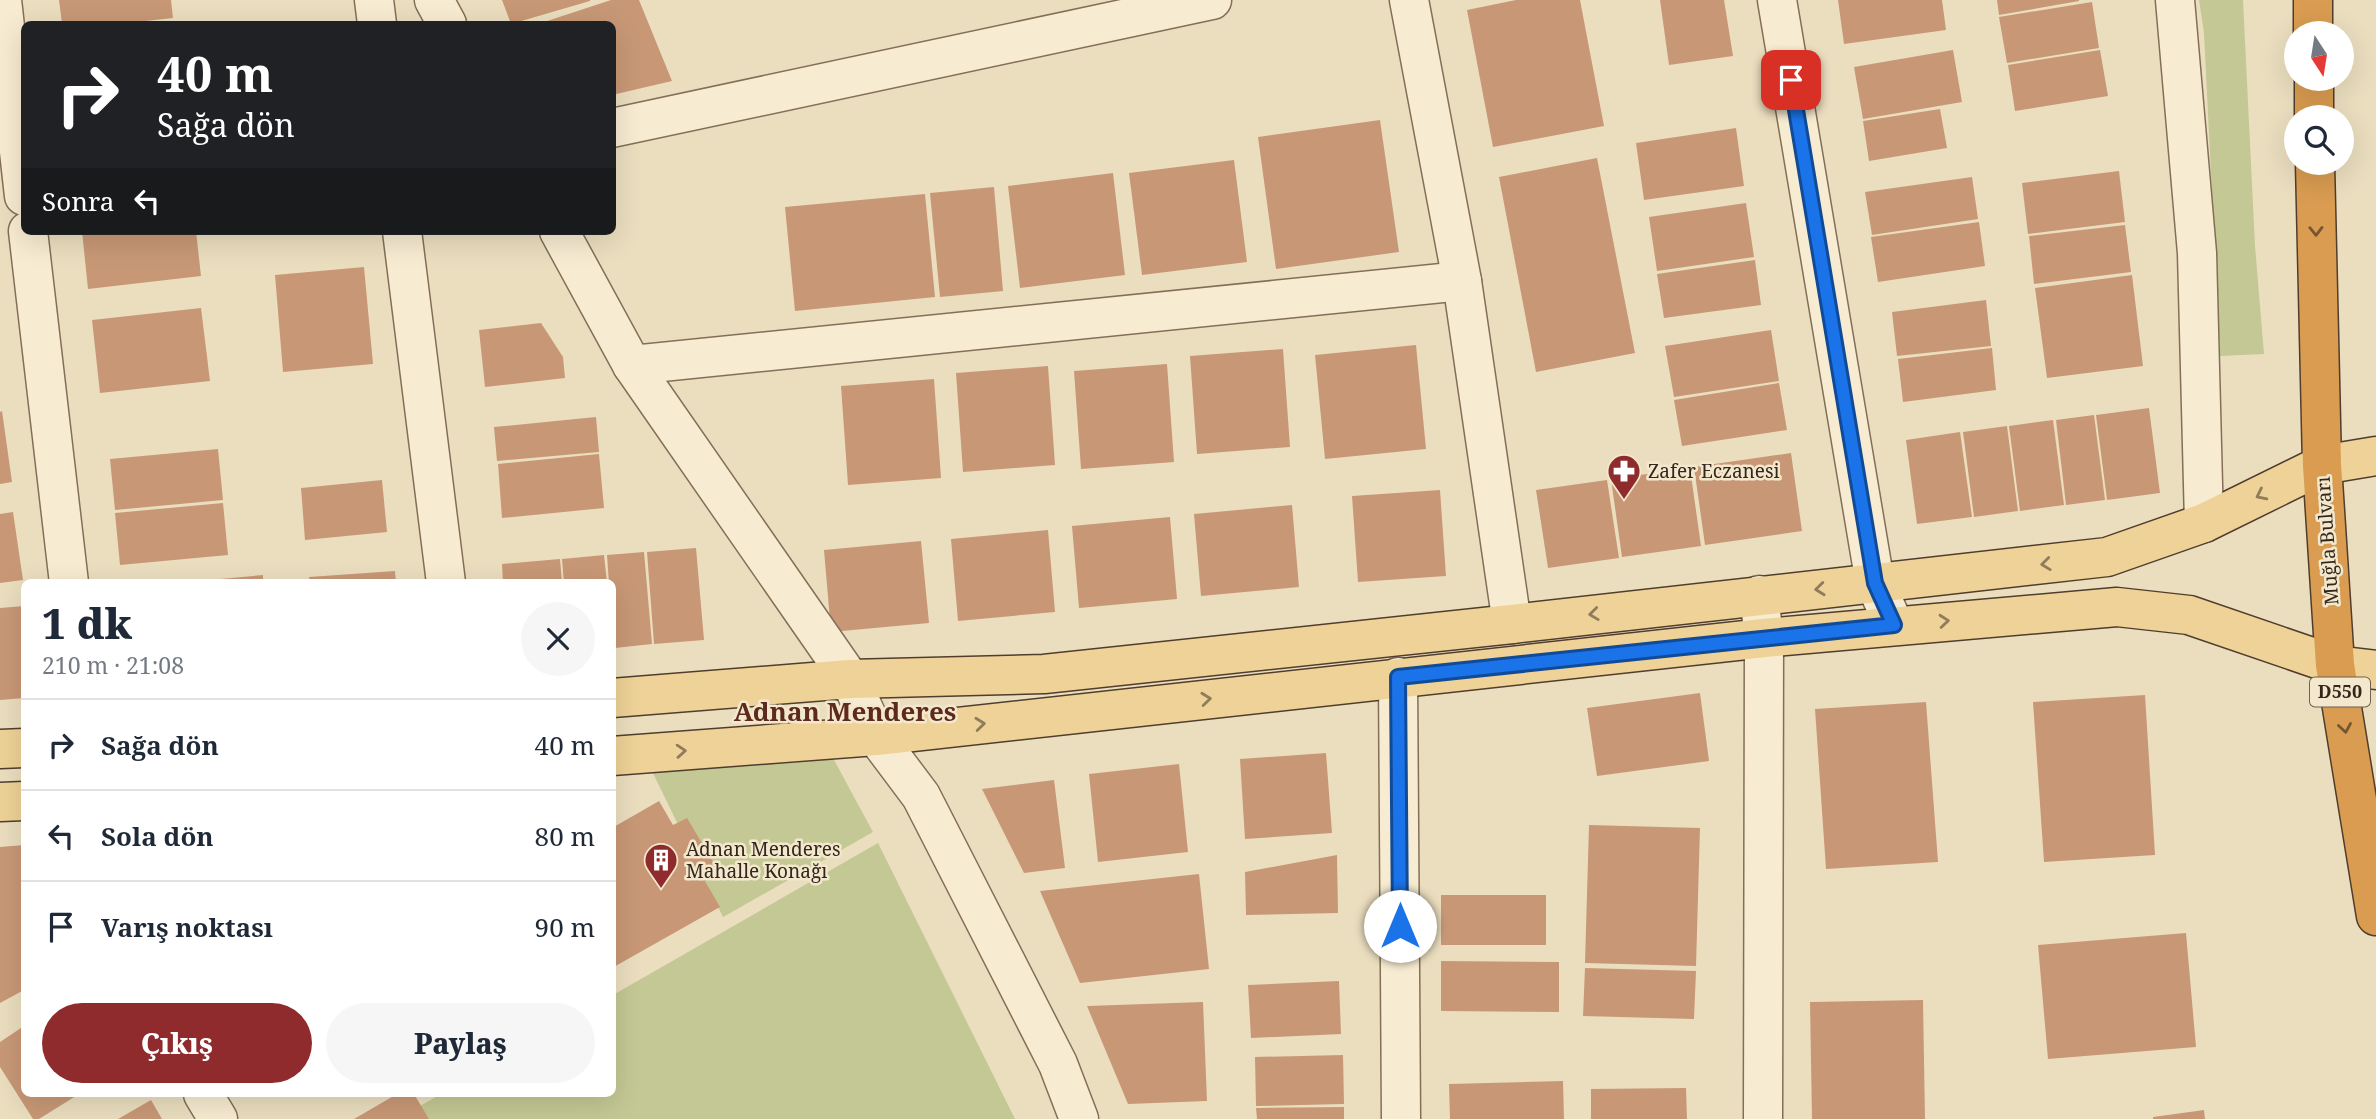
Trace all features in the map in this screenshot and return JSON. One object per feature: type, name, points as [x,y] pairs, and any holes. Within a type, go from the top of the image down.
[{"type":"highway","points":[[2313,0],[2313,21]]},
{"type":"highway","name":"Muğla Bulvarı","points":[[2315,175],[2322,465],[2335,665],[2376,916]]},
{"type":"main road","points":[[616,698],[850,679],[1044,674],[2107,557],[2204,523],[2322,465],[2376,456]]},
{"type":"main road","points":[[616,756],[876,736],[1764,638],[2117,607],[2189,615],[2335,665],[2376,670]]},
{"type":"main road","points":[[0,749],[21,748]]},
{"type":"main road","points":[[0,803],[21,801]]},
{"type":"street","points":[[2,0],[21,169]]},
{"type":"street","points":[[374,0],[377,21]]},
{"type":"street","points":[[434,0],[445,21]]},
{"type":"street","points":[[616,127],[1212,0]]},
{"type":"street","points":[[1409,0],[1462,281],[1512,624]]},
{"type":"street","points":[[1777,0],[1875,583],[1894,625]]},
{"type":"street","points":[[2175,0],[2197,253],[2204,523]]},
{"type":"street","points":[[29,235],[69,579]]},
{"type":"street","points":[[402,235],[446,579]]},
{"type":"street","points":[[561,235],[632,365],[850,679],[876,736],[921,796],[1058,1064],[1079,1119]]},
{"type":"street","points":[[632,365],[1462,281]]},
{"type":"street","points":[[1759,595],[1764,638],[1763,1119]]},
{"type":"street","points":[[1398,677],[1401,1119]]},
{"type":"street","points":[[204,1097],[218,1119]]},
{"type":"green space","points":[[2199,0],[2243,0],[2255,246],[2264,354],[2220,356],[2204,33]]},
{"type":"green space","points":[[833,758],[873,832],[723,917],[649,765]]},
{"type":"green space","points":[[878,843],[1015,1119],[425,1119],[418,1107],[436,1097],[616,1097],[616,993]]},
{"type":"building","points":[[59,0],[171,0],[173,18],[146,21],[62,21]]},
{"type":"building","points":[[502,0],[590,0],[521,21],[510,21]]},
{"type":"building","points":[[611,0],[639,0],[672,81],[616,94],[616,21],[547,21]]},
{"type":"building","points":[[1516,0],[1580,0],[1604,126],[1493,147],[1467,10]]},
{"type":"building","points":[[1660,0],[1724,0],[1733,56],[1669,65]]},
{"type":"building","points":[[1838,0],[1942,0],[1946,30],[1844,44]]},
{"type":"building","points":[[1997,0],[2079,0],[2079,1],[1999,15]]},
{"type":"building","points":[[2092,2],[2099,48],[2007,63],[1999,17]]},
{"type":"building","points":[[1953,50],[1962,102],[1863,119],[1854,67]]},
{"type":"building","points":[[2100,50],[2108,96],[2015,111],[2008,65]]},
{"type":"building","points":[[1940,109],[1947,148],[1869,161],[1863,121]]},
{"type":"building","points":[[1380,120],[1399,252],[1276,269],[1258,137]]},
{"type":"building","points":[[1736,128],[1744,186],[1644,200],[1636,143]]},
{"type":"building","points":[[1597,158],[1635,353],[1536,372],[1499,177]]},
{"type":"building","points":[[1234,160],[1247,262],[1142,275],[1129,173]]},
{"type":"building","points":[[2119,171],[2125,222],[2028,234],[2022,183]]},
{"type":"building","points":[[1113,173],[1125,275],[1020,288],[1008,186]]},
{"type":"building","points":[[1972,177],[1978,219],[1872,235],[1865,192]]},
{"type":"building","points":[[994,187],[1003,291],[940,297],[930,193]]},
{"type":"building","points":[[925,194],[935,297],[795,311],[785,207]]},
{"type":"building","points":[[1746,203],[1754,257],[1657,271],[1649,217]]},
{"type":"building","points":[[1979,222],[1985,266],[1878,282],[1871,237]]},
{"type":"building","points":[[2125,225],[2131,272],[2034,284],[2029,236]]},
{"type":"building","points":[[82,235],[196,235],[201,276],[88,289]]},
{"type":"building","points":[[1755,260],[1761,305],[1664,318],[1657,274]]},
{"type":"building","points":[[364,267],[373,364],[283,372],[275,275]]},
{"type":"building","points":[[2132,275],[2143,366],[2047,378],[2035,288]]},
{"type":"building","points":[[1986,300],[1991,346],[1897,356],[1892,312]]},
{"type":"building","points":[[201,308],[210,381],[100,393],[92,320]]},
{"type":"building","points":[[541,323],[563,357],[565,378],[485,387],[479,330]]},
{"type":"building","points":[[1771,330],[1779,381],[1674,397],[1665,346]]},
{"type":"building","points":[[1416,345],[1426,449],[1325,459],[1315,355]]},
{"type":"building","points":[[1992,348],[1996,390],[1903,402],[1898,359]]},
{"type":"building","points":[[1283,349],[1290,447],[1197,454],[1190,356]]},
{"type":"building","points":[[1167,364],[1174,462],[1081,469],[1074,371]]},
{"type":"building","points":[[1048,366],[1055,465],[963,472],[956,373]]},
{"type":"building","points":[[934,379],[941,478],[848,485],[841,386]]},
{"type":"building","points":[[1779,383],[1787,430],[1682,446],[1674,400]]},
{"type":"building","points":[[2149,408],[2160,493],[2107,500],[2096,415]]},
{"type":"building","points":[[2,411],[12,482],[0,484],[0,412]]},
{"type":"building","points":[[2094,415],[2105,500],[2066,505],[2056,420]]},
{"type":"building","points":[[596,417],[599,452],[497,461],[494,427]]},
{"type":"building","points":[[2053,420],[2064,505],[2020,511],[2009,426]]},
{"type":"building","points":[[2007,426],[2018,511],[1974,517],[1963,432]]},
{"type":"building","points":[[1960,432],[1972,517],[1917,524],[1906,440]]},
{"type":"building","points":[[218,449],[223,500],[115,510],[110,459]]},
{"type":"building","points":[[1791,453],[1802,531],[1705,545],[1694,467]]},
{"type":"building","points":[[599,454],[604,508],[502,518],[498,464]]},
{"type":"building","points":[[1690,468],[1701,546],[1622,557],[1611,479]]},
{"type":"building","points":[[382,480],[387,532],[305,540],[301,488]]},
{"type":"building","points":[[1607,480],[1619,558],[1548,568],[1536,490]]},
{"type":"building","points":[[1440,490],[1446,576],[1358,582],[1352,496]]},
{"type":"building","points":[[223,503],[228,555],[120,565],[115,513]]},
{"type":"building","points":[[1292,505],[1299,587],[1201,596],[1194,514]]},
{"type":"building","points":[[13,512],[21,580],[0,583],[0,514]]},
{"type":"building","points":[[1170,517],[1177,599],[1079,608],[1072,526]]},
{"type":"building","points":[[1048,530],[1055,612],[958,621],[951,539]]},
{"type":"building","points":[[921,541],[929,623],[831,632],[824,550]]},
{"type":"building","points":[[696,548],[704,640],[654,644],[647,552]]},
{"type":"building","points":[[644,552],[652,644],[616,648],[616,579],[609,579],[607,555]]},
{"type":"building","points":[[604,555],[607,579],[564,579],[562,559]]},
{"type":"building","points":[[560,559],[562,579],[503,579],[502,564]]},
{"type":"building","points":[[395,571],[396,579],[309,579]]},
{"type":"building","points":[[263,575],[263,579],[220,579]]},
{"type":"building","points":[[21,606],[21,698],[0,700],[0,608]]},
{"type":"building","points":[[1700,693],[1709,761],[1597,776],[1587,708]]},
{"type":"building","points":[[2145,695],[2155,855],[2044,862],[2033,702]]},
{"type":"building","points":[[1926,702],[1938,862],[1826,869],[1815,709]]},
{"type":"building","points":[[1326,753],[1332,833],[1245,839],[1240,759]]},
{"type":"building","points":[[1179,764],[1188,852],[1098,862],[1089,774]]},
{"type":"building","points":[[1054,780],[1065,868],[1024,873],[982,789]]},
{"type":"building","name":"Adnan Menderes Mahalle Konağı","points":[[659,801],[673,825],[687,818],[715,865],[701,874],[720,907],[616,966],[616,826]]},
{"type":"building","points":[[1589,825],[1700,828],[1696,966],[1585,963]]},
{"type":"building","points":[[21,845],[21,992],[0,1003],[0,847]]},
{"type":"building","points":[[1337,855],[1338,913],[1246,915],[1245,872]]},
{"type":"building","points":[[1199,874],[1209,969],[1080,983],[1040,891]]},
{"type":"building","points":[[1441,895],[1546,895],[1546,945],[1441,945]]},
{"type":"building","points":[[2186,933],[2196,1047],[2048,1059],[2038,945]]},
{"type":"building","points":[[1441,961],[1559,962],[1559,1012],[1441,1011]]},
{"type":"building","points":[[1585,968],[1696,971],[1694,1019],[1583,1016]]},
{"type":"building","points":[[1339,981],[1341,1034],[1251,1038],[1248,985]]},
{"type":"building","points":[[1923,1000],[1925,1119],[1812,1119],[1810,1002]]},
{"type":"building","points":[[1203,1002],[1207,1101],[1128,1104],[1087,1006]]},
{"type":"building","points":[[21,1028],[21,1097],[74,1097],[39,1119],[33,1119],[0,1067],[0,1042]]},
{"type":"building","points":[[1343,1055],[1344,1104],[1256,1106],[1255,1057]]},
{"type":"building","points":[[1563,1081],[1564,1119],[1450,1119],[1449,1084]]},
{"type":"building","points":[[1686,1088],[1687,1119],[1591,1119],[1591,1089]]},
{"type":"building","points":[[392,1097],[416,1097],[429,1119],[354,1119]]},
{"type":"building","points":[[151,1100],[162,1119],[118,1119]]},
{"type":"building","points":[[1344,1107],[1344,1119],[1257,1119],[1256,1108]]},
{"type":"building","points":[[2204,1110],[2205,1119],[2153,1119],[2153,1117]]},
{"type":"place","name":"Zafer Eczanesi","points":[[1624,501]]},
{"type":"place","name":"Adnan Menderes Mahalle Konağı","points":[[661,890]]},
{"type":"district","name":"Adnan Menderes","points":[[845,712]]},
{"type":"route","points":[[1400,926],[1398,677],[1894,625],[1875,583],[1791,80]]}]
